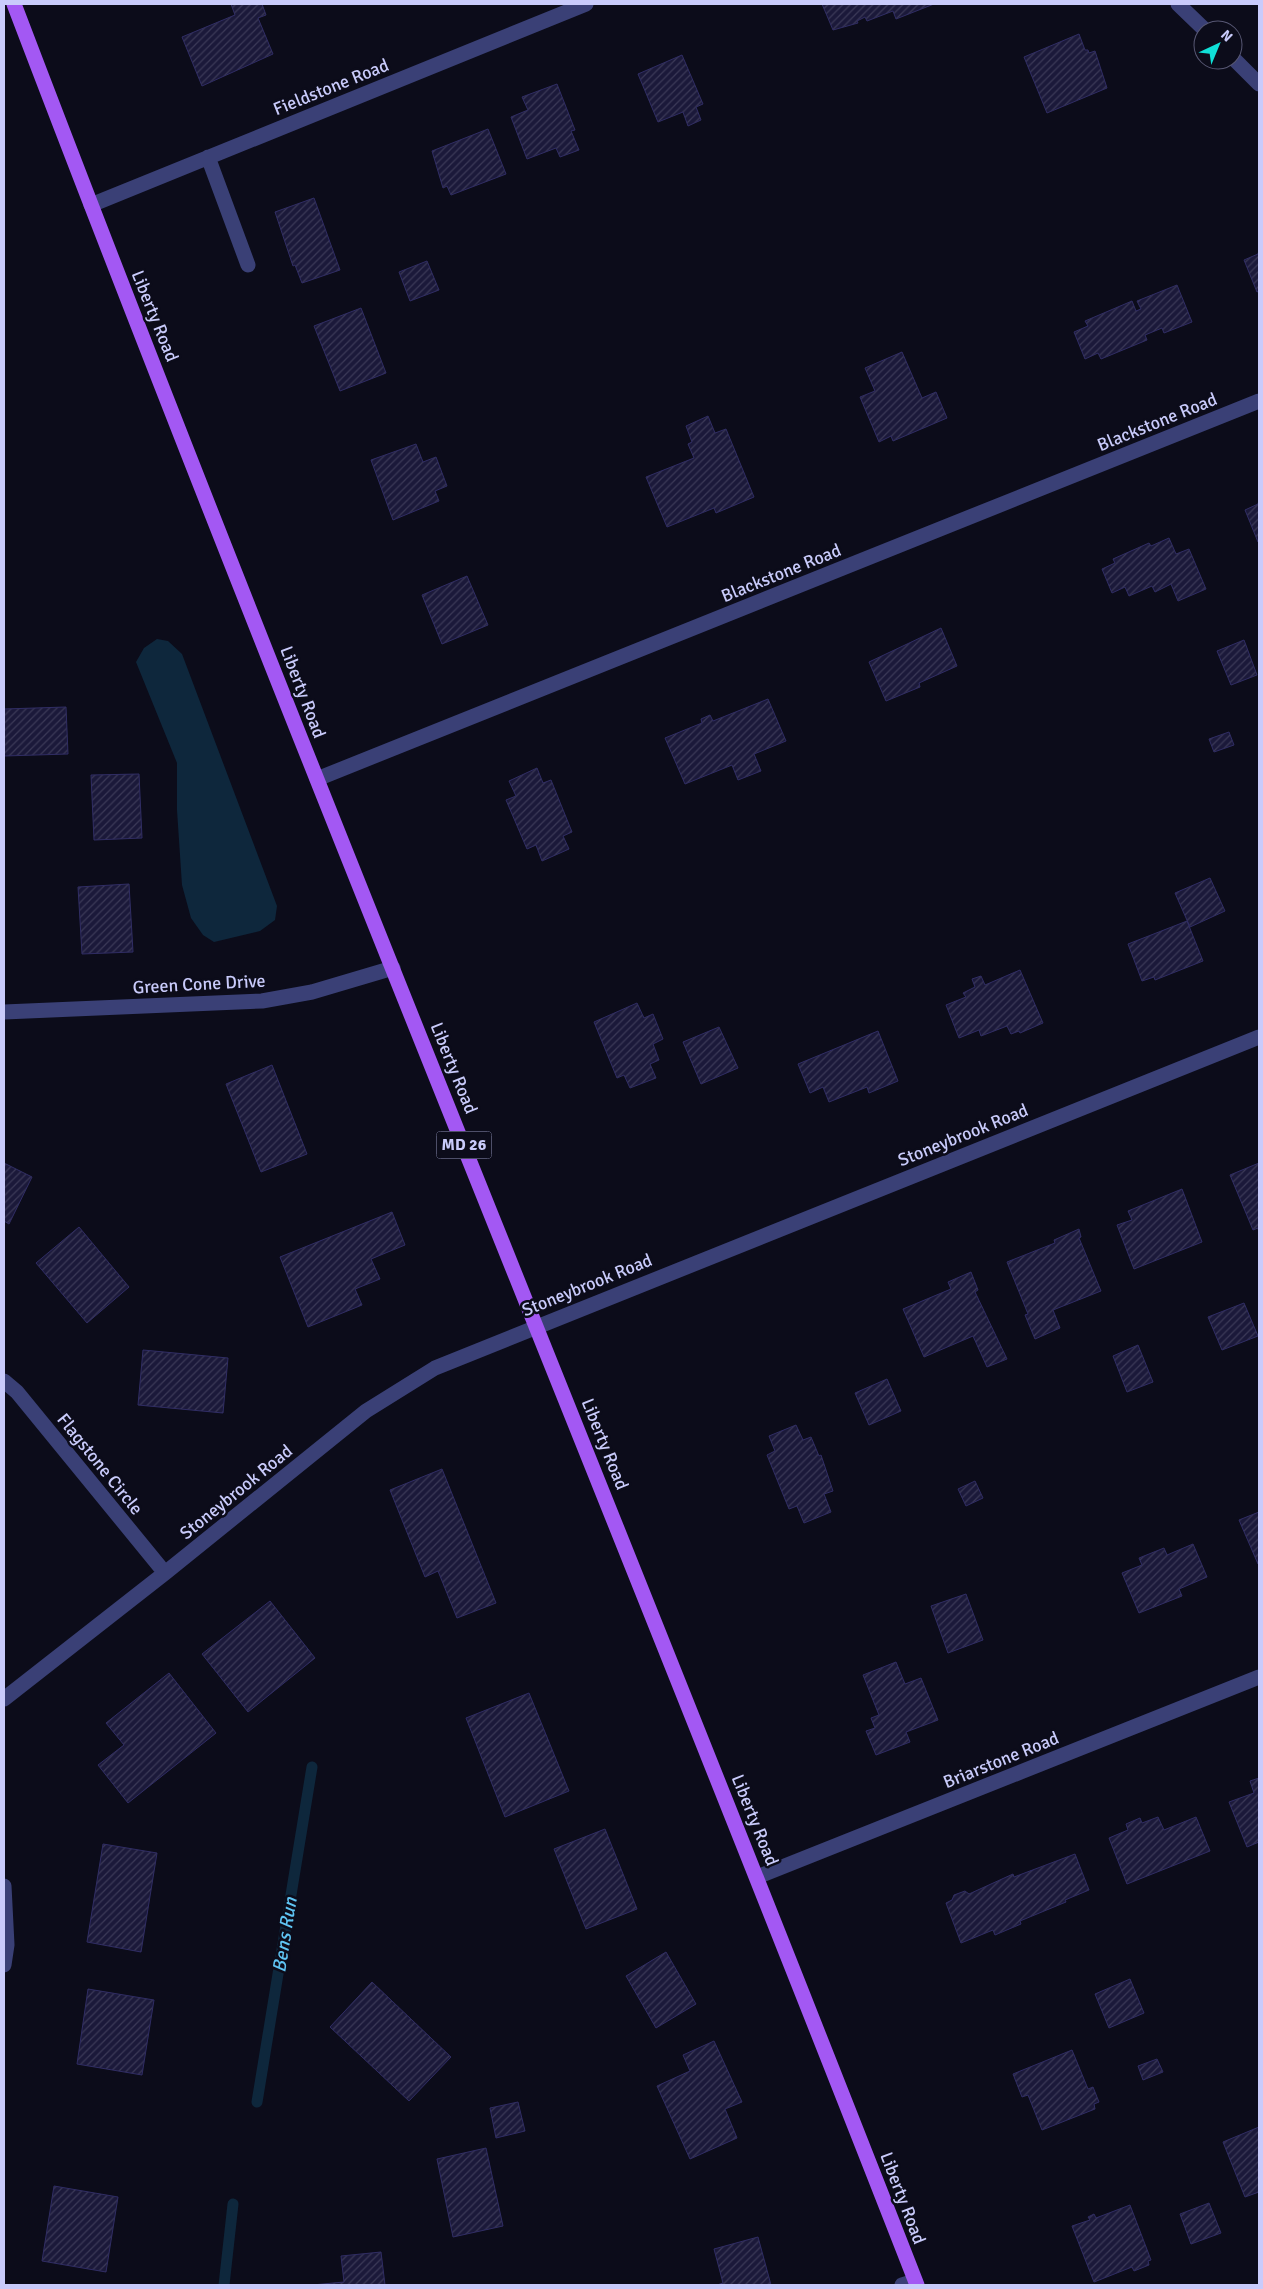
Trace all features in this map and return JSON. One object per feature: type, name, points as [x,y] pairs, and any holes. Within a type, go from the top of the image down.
[{"type":"main road","name":"Liberty Road","points":[[14,4],[317,779],[758,1877],[911,2284]]},
{"type":"street","name":"Fieldstone Road","points":[[91,205],[586,4]]},
{"type":"street","points":[[1178,4],[1195,20]]},
{"type":"street","points":[[1243,68],[1259,84]]},
{"type":"street","points":[[208,157],[248,265]]},
{"type":"street","name":"Blackstone Road","points":[[317,779],[1259,401]]},
{"type":"street","name":"Green Cone Drive","points":[[4,1012],[262,1001],[312,992],[393,968]]},
{"type":"street","name":"Stoneybrook Road","points":[[4,1699],[165,1573],[366,1411],[435,1368],[1259,1037]]},
{"type":"street","name":"Flagstone Circle","points":[[4,1381],[17,1392],[165,1573]]},
{"type":"street","name":"Briarstone Road","points":[[758,1877],[1259,1677]]},
{"type":"street","points":[[4,1886],[7,1945],[4,1965]]},
{"type":"water","points":[[157,639],[168,641],[182,654],[277,906],[275,920],[260,931],[214,942],[203,935],[191,918],[182,885],[177,810],[177,763],[136,662],[144,648]]},
{"type":"building","points":[[231,4],[262,4],[266,15],[258,18],[273,54],[202,86],[182,37],[235,15]]},
{"type":"building","points":[[822,4],[934,4],[896,19],[893,11],[867,21],[865,17],[857,21],[858,23],[833,30]]},
{"type":"building","points":[[1079,34],[1085,50],[1088,50],[1089,53],[1095,51],[1107,88],[1047,113],[1024,57]]},
{"type":"building","points":[[682,55],[703,104],[696,107],[701,120],[688,126],[683,112],[658,122],[638,74]]},
{"type":"building","points":[[557,84],[575,130],[571,131],[579,150],[560,157],[556,148],[527,159],[511,117],[528,110],[522,97]]},
{"type":"building","points":[[488,129],[506,174],[451,195],[447,186],[443,188],[432,151]]},
{"type":"building","points":[[314,198],[340,270],[302,283],[295,265],[293,266],[275,212]]},
{"type":"building","points":[[1259,250],[1259,291],[1257,292],[1244,260],[1258,254]]},
{"type":"building","points":[[427,261],[439,290],[410,301],[399,272]]},
{"type":"building","points":[[1177,285],[1192,322],[1164,333],[1162,328],[1145,335],[1147,340],[1101,359],[1098,353],[1085,359],[1074,332],[1088,326],[1085,321],[1132,301],[1136,311],[1141,309],[1137,301]]},
{"type":"building","points":[[361,308],[386,373],[340,391],[314,326]]},
{"type":"building","points":[[902,352],[922,398],[936,392],[947,418],[893,441],[891,436],[879,442],[860,397],[875,391],[865,368]]},
{"type":"building","points":[[708,416],[715,433],[726,429],[754,497],[716,513],[714,508],[667,527],[646,477],[694,458],[688,444],[692,442],[686,426]]},
{"type":"building","points":[[416,444],[423,462],[436,457],[447,486],[435,491],[439,501],[393,520],[371,460]]},
{"type":"building","points":[[1259,500],[1258,542],[1245,510],[1258,504]]},
{"type":"building","points":[[1169,538],[1176,554],[1189,549],[1206,589],[1178,601],[1171,584],[1155,592],[1152,586],[1129,596],[1125,587],[1112,593],[1102,569],[1115,563],[1113,559],[1149,543],[1151,546]]},
{"type":"building","points":[[467,576],[488,625],[442,644],[422,595]]},
{"type":"building","points":[[941,628],[957,666],[919,683],[920,687],[886,701],[869,662]]},
{"type":"building","points":[[1244,640],[1257,675],[1231,685],[1217,651]]},
{"type":"building","points":[[768,699],[786,741],[754,754],[761,771],[738,780],[732,765],[685,784],[665,738],[702,723],[701,719],[710,715],[713,721]]},
{"type":"building","points":[[66,707],[68,754],[4,756],[4,709]]},
{"type":"building","points":[[1229,732],[1234,745],[1214,752],[1209,739]]},
{"type":"building","points":[[537,768],[543,783],[551,780],[572,832],[563,836],[569,849],[542,861],[536,845],[527,849],[506,800],[516,796],[509,781]]},
{"type":"building","points":[[139,774],[142,838],[94,840],[91,775]]},
{"type":"building","points":[[1210,878],[1225,911],[1190,927],[1175,893]]},
{"type":"building","points":[[129,884],[133,952],[82,954],[78,887]]},
{"type":"building","points":[[1187,921],[1203,961],[1155,980],[1154,977],[1142,981],[1128,944]]},
{"type":"building","points":[[1020,970],[1043,1023],[1020,1033],[1019,1031],[1011,1034],[1007,1026],[981,1036],[979,1030],[959,1038],[946,1005],[966,997],[963,993],[975,987],[972,979],[981,976],[985,985]]},
{"type":"building","points":[[637,1003],[644,1018],[653,1014],[663,1039],[653,1044],[659,1060],[650,1064],[656,1078],[630,1088],[624,1075],[617,1078],[594,1022]]},
{"type":"building","points":[[719,1027],[738,1068],[701,1084],[683,1042]]},
{"type":"building","points":[[878,1031],[898,1081],[869,1093],[867,1087],[829,1102],[823,1087],[810,1093],[798,1064]]},
{"type":"building","points":[[272,1065],[307,1154],[261,1172],[226,1084]]},
{"type":"building","points":[[4,1163],[32,1177],[9,1224],[4,1221]]},
{"type":"building","points":[[1259,1163],[1259,1233],[1258,1228],[1253,1230],[1230,1175]]},
{"type":"building","points":[[1182,1189],[1202,1242],[1134,1269],[1117,1225],[1132,1220],[1128,1211]]},
{"type":"building","points":[[392,1212],[405,1245],[371,1259],[380,1279],[355,1289],[362,1305],[308,1327],[280,1257]]},
{"type":"building","points":[[79,1227],[129,1287],[87,1323],[36,1263]]},
{"type":"building","points":[[1079,1229],[1081,1237],[1079,1238],[1101,1291],[1053,1310],[1060,1328],[1035,1339],[1025,1315],[1028,1314],[1007,1262],[1055,1243],[1054,1240]]},
{"type":"building","points":[[971,1272],[978,1290],[975,1292],[1007,1359],[987,1367],[973,1336],[924,1357],[903,1309],[951,1289],[948,1282]]},
{"type":"building","points":[[1244,1303],[1258,1336],[1222,1350],[1208,1317]]},
{"type":"building","points":[[1138,1345],[1153,1382],[1127,1392],[1113,1356]]},
{"type":"building","points":[[143,1350],[228,1358],[223,1413],[138,1405]]},
{"type":"building","points":[[887,1379],[901,1411],[869,1425],[855,1393]]},
{"type":"building","points":[[796,1425],[803,1440],[811,1437],[819,1456],[821,1455],[833,1491],[824,1494],[831,1512],[804,1523],[797,1506],[789,1509],[767,1455],[775,1451],[769,1436]]},
{"type":"building","points":[[442,1469],[496,1603],[457,1618],[438,1571],[425,1577],[390,1490]]},
{"type":"building","points":[[975,1481],[983,1498],[966,1506],[958,1489]]},
{"type":"building","points":[[1259,1512],[1259,1564],[1258,1564],[1239,1520]]},
{"type":"building","points":[[1193,1544],[1207,1577],[1179,1589],[1182,1596],[1139,1613],[1122,1573],[1142,1565],[1139,1558],[1164,1548],[1167,1555]]},
{"type":"building","points":[[966,1594],[983,1640],[948,1653],[931,1606]]},
{"type":"building","points":[[270,1601],[315,1658],[248,1712],[202,1654]]},
{"type":"building","points":[[896,1662],[905,1684],[921,1678],[938,1720],[906,1732],[910,1742],[876,1755],[866,1731],[875,1728],[871,1718],[879,1715],[863,1675]]},
{"type":"building","points":[[169,1673],[216,1733],[128,1803],[98,1765],[124,1745],[106,1723]]},
{"type":"building","points":[[529,1693],[569,1791],[505,1817],[466,1718]]},
{"type":"building","points":[[1259,1778],[1259,1842],[1247,1847],[1229,1802],[1254,1793],[1250,1781]]},
{"type":"building","points":[[1158,1817],[1164,1830],[1196,1817],[1210,1851],[1127,1884],[1109,1838],[1128,1830],[1126,1824],[1140,1818],[1142,1823]]},
{"type":"building","points":[[605,1829],[637,1909],[586,1929],[554,1849]]},
{"type":"building","points":[[103,1844],[157,1853],[141,1952],[87,1942]]},
{"type":"building","points":[[1075,1854],[1089,1890],[1065,1900],[1066,1902],[1020,1921],[1021,1924],[995,1935],[993,1930],[961,1943],[946,1903],[952,1900],[954,1895],[965,1891],[969,1894],[1013,1874],[1014,1877]]},
{"type":"building","points":[[666,1952],[696,2004],[656,2028],[626,1976]]},
{"type":"building","points":[[1130,1979],[1144,2013],[1109,2028],[1095,1994]]},
{"type":"building","points":[[372,1982],[451,2057],[409,2101],[330,2027]]},
{"type":"building","points":[[88,1989],[154,2000],[142,2075],[77,2064]]},
{"type":"building","points":[[714,2041],[742,2102],[725,2109],[737,2138],[690,2159],[657,2086],[690,2071],[683,2055]]},
{"type":"building","points":[[1072,2050],[1088,2089],[1093,2087],[1099,2102],[1094,2104],[1095,2109],[1042,2130],[1028,2095],[1022,2097],[1013,2074]]},
{"type":"building","points":[[1157,2059],[1163,2072],[1143,2080],[1138,2066]]},
{"type":"building","points":[[518,2102],[525,2131],[496,2138],[490,2108]]},
{"type":"building","points":[[1259,2127],[1259,2192],[1245,2197],[1223,2142]]},
{"type":"building","points":[[486,2148],[503,2226],[453,2237],[437,2159]]},
{"type":"building","points":[[54,2186],[118,2197],[106,2272],[42,2261]]},
{"type":"building","points":[[1209,2203],[1221,2233],[1191,2244],[1180,2214]]},
{"type":"building","points":[[1130,2205],[1151,2260],[1148,2261],[1149,2265],[1134,2271],[1132,2267],[1094,2282],[1072,2226],[1090,2220],[1088,2217],[1094,2214],[1096,2218]]},
{"type":"building","points":[[758,2237],[771,2285],[717,2285],[723,2283],[714,2249]]},
{"type":"building","points":[[381,2252],[385,2285],[312,2285],[344,2282],[341,2256]]},
{"type":"waterway","name":"Bens Run","points":[[257,2102],[312,1767]]},
{"type":"waterway","name":"Bens Run","points":[[224,2285],[233,2204]]}]
